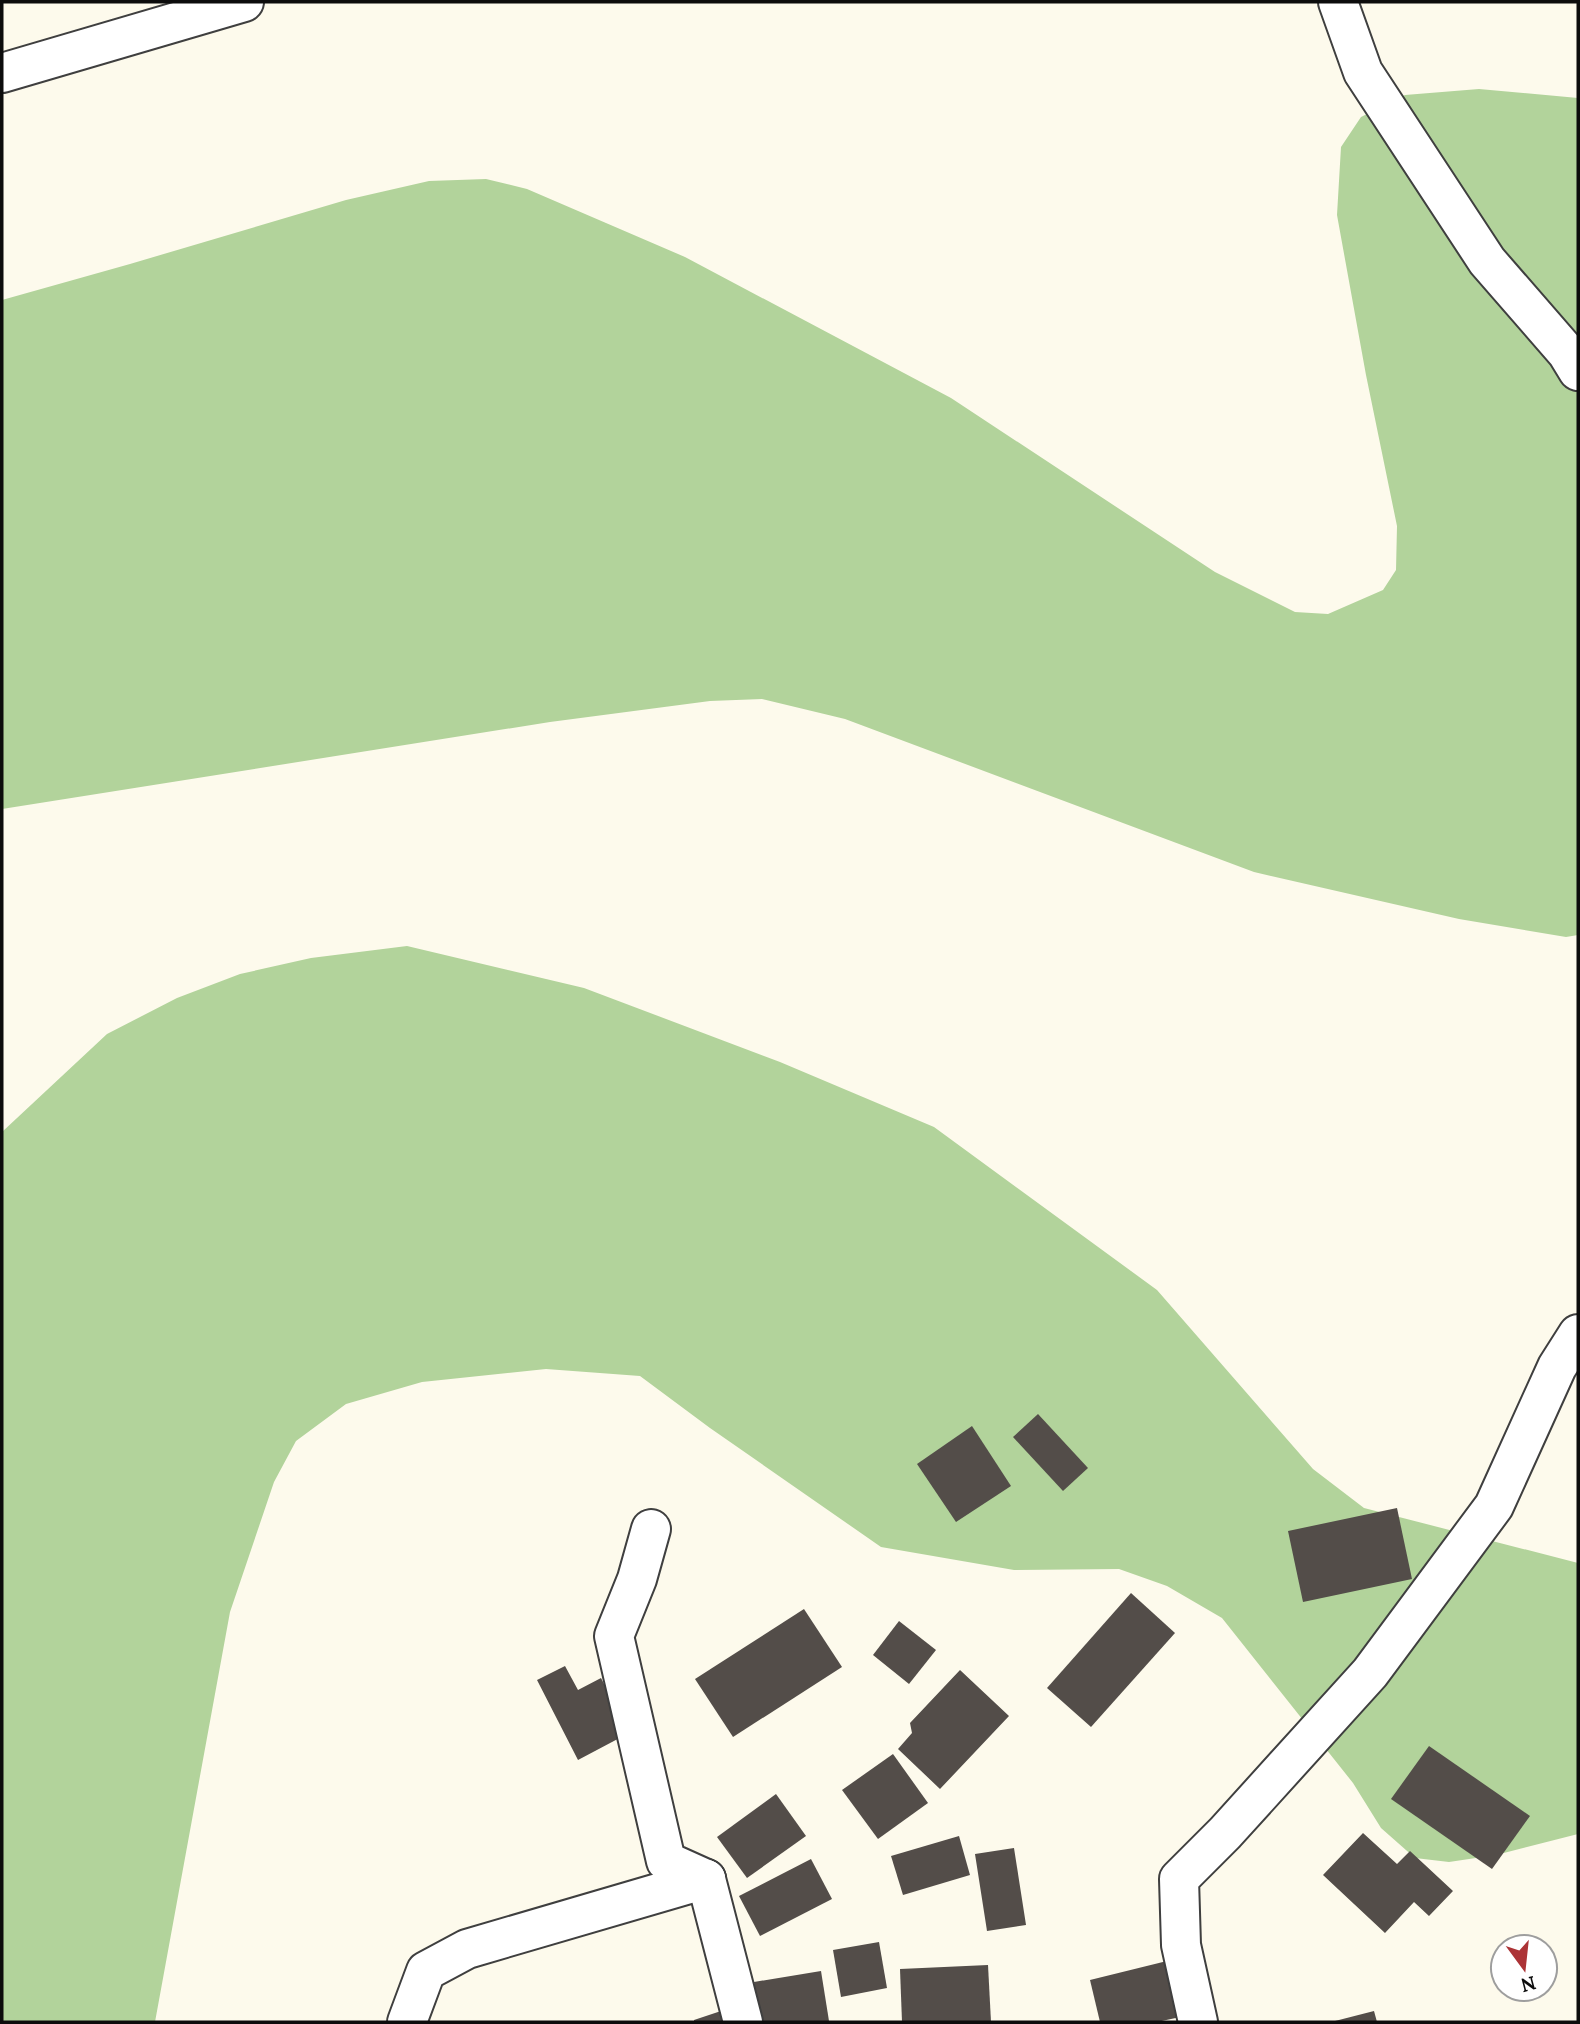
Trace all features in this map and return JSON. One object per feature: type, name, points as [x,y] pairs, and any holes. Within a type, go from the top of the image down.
[{"type":"street","points":[[2,73],[244,2]]},
{"type":"street","points":[[1338,2],[1363,72],[1377,94],[1488,261],[1567,353],[1578,372]]},
{"type":"street","points":[[1198,2022],[1181,1945],[1179,1879],[1225,1833],[1370,1673],[1494,1506],[1557,1367],[1578,1334]]},
{"type":"street","points":[[651,1528],[638,1579],[614,1636],[666,1861],[706,1879]]},
{"type":"street","points":[[407,2022],[426,1971],[467,1949],[706,1879]]},
{"type":"street","points":[[706,1879],[743,2022]]},
{"type":"green space","points":[[1479,89],[1578,98],[1578,935],[1566,937],[1459,919],[1254,872],[845,719],[762,699],[710,701],[550,722],[2,809],[2,300],[346,200],[429,181],[486,179],[527,189],[685,257],[951,398],[1215,572],[1295,612],[1328,614],[1383,590],[1396,570],[1397,526],[1337,215],[1341,147],[1361,117],[1405,95]]},
{"type":"green space","points":[[407,946],[584,988],[780,1062],[934,1127],[1157,1290],[1313,1469],[1364,1508],[1578,1563],[1578,1834],[1496,1855],[1449,1862],[1415,1858],[1381,1828],[1353,1783],[1222,1618],[1167,1586],[1119,1569],[1014,1570],[881,1547],[640,1376],[546,1369],[422,1382],[346,1404],[296,1441],[274,1482],[230,1612],[155,2022],[2,2022],[2,1132],[107,1034],[177,998],[240,974],[311,958]]},
{"type":"building","points":[[1038,1414],[1088,1468],[1063,1491],[1013,1437]]},
{"type":"building","points":[[972,1426],[1011,1486],[956,1522],[917,1464]]},
{"type":"building","points":[[1397,1508],[1412,1579],[1303,1602],[1288,1531]]},
{"type":"building","points":[[1131,1593],[1175,1633],[1091,1727],[1047,1688]]},
{"type":"building","points":[[804,1609],[842,1667],[733,1737],[695,1679]]},
{"type":"building","points":[[899,1621],[936,1650],[909,1684],[873,1655]]},
{"type":"building","points":[[565,1666],[578,1690],[601,1678],[629,1733],[578,1760],[537,1680]]},
{"type":"building","points":[[960,1670],[1009,1716],[940,1789],[898,1749],[912,1733],[910,1723]]},
{"type":"building","points":[[1429,1746],[1530,1816],[1492,1869],[1391,1799]]},
{"type":"building","points":[[893,1754],[928,1803],[878,1839],[842,1790]]},
{"type":"building","points":[[776,1794],[806,1836],[747,1878],[717,1837]]},
{"type":"building","points":[[1363,1833],[1397,1864],[1410,1851],[1453,1891],[1429,1916],[1414,1902],[1385,1933],[1323,1875]]},
{"type":"building","points":[[959,1836],[970,1875],[903,1895],[891,1856]]},
{"type":"building","points":[[1014,1848],[1026,1925],[987,1931],[975,1854]]},
{"type":"building","points":[[811,1859],[832,1899],[760,1936],[739,1896]]},
{"type":"building","points":[[879,1942],[887,1988],[841,1997],[833,1950]]},
{"type":"building","points":[[1171,1960],[1185,2016],[1157,2022],[1100,2022],[1090,1980]]},
{"type":"building","points":[[988,1965],[991,2022],[902,2022],[900,1969]]},
{"type":"building","points":[[821,1971],[829,2021],[760,2022],[754,1982]]},
{"type":"building","points":[[724,2010],[728,2022],[694,2022],[694,2020]]},
{"type":"building","points":[[1374,2011],[1377,2022],[1335,2022],[1335,2021]]}]
